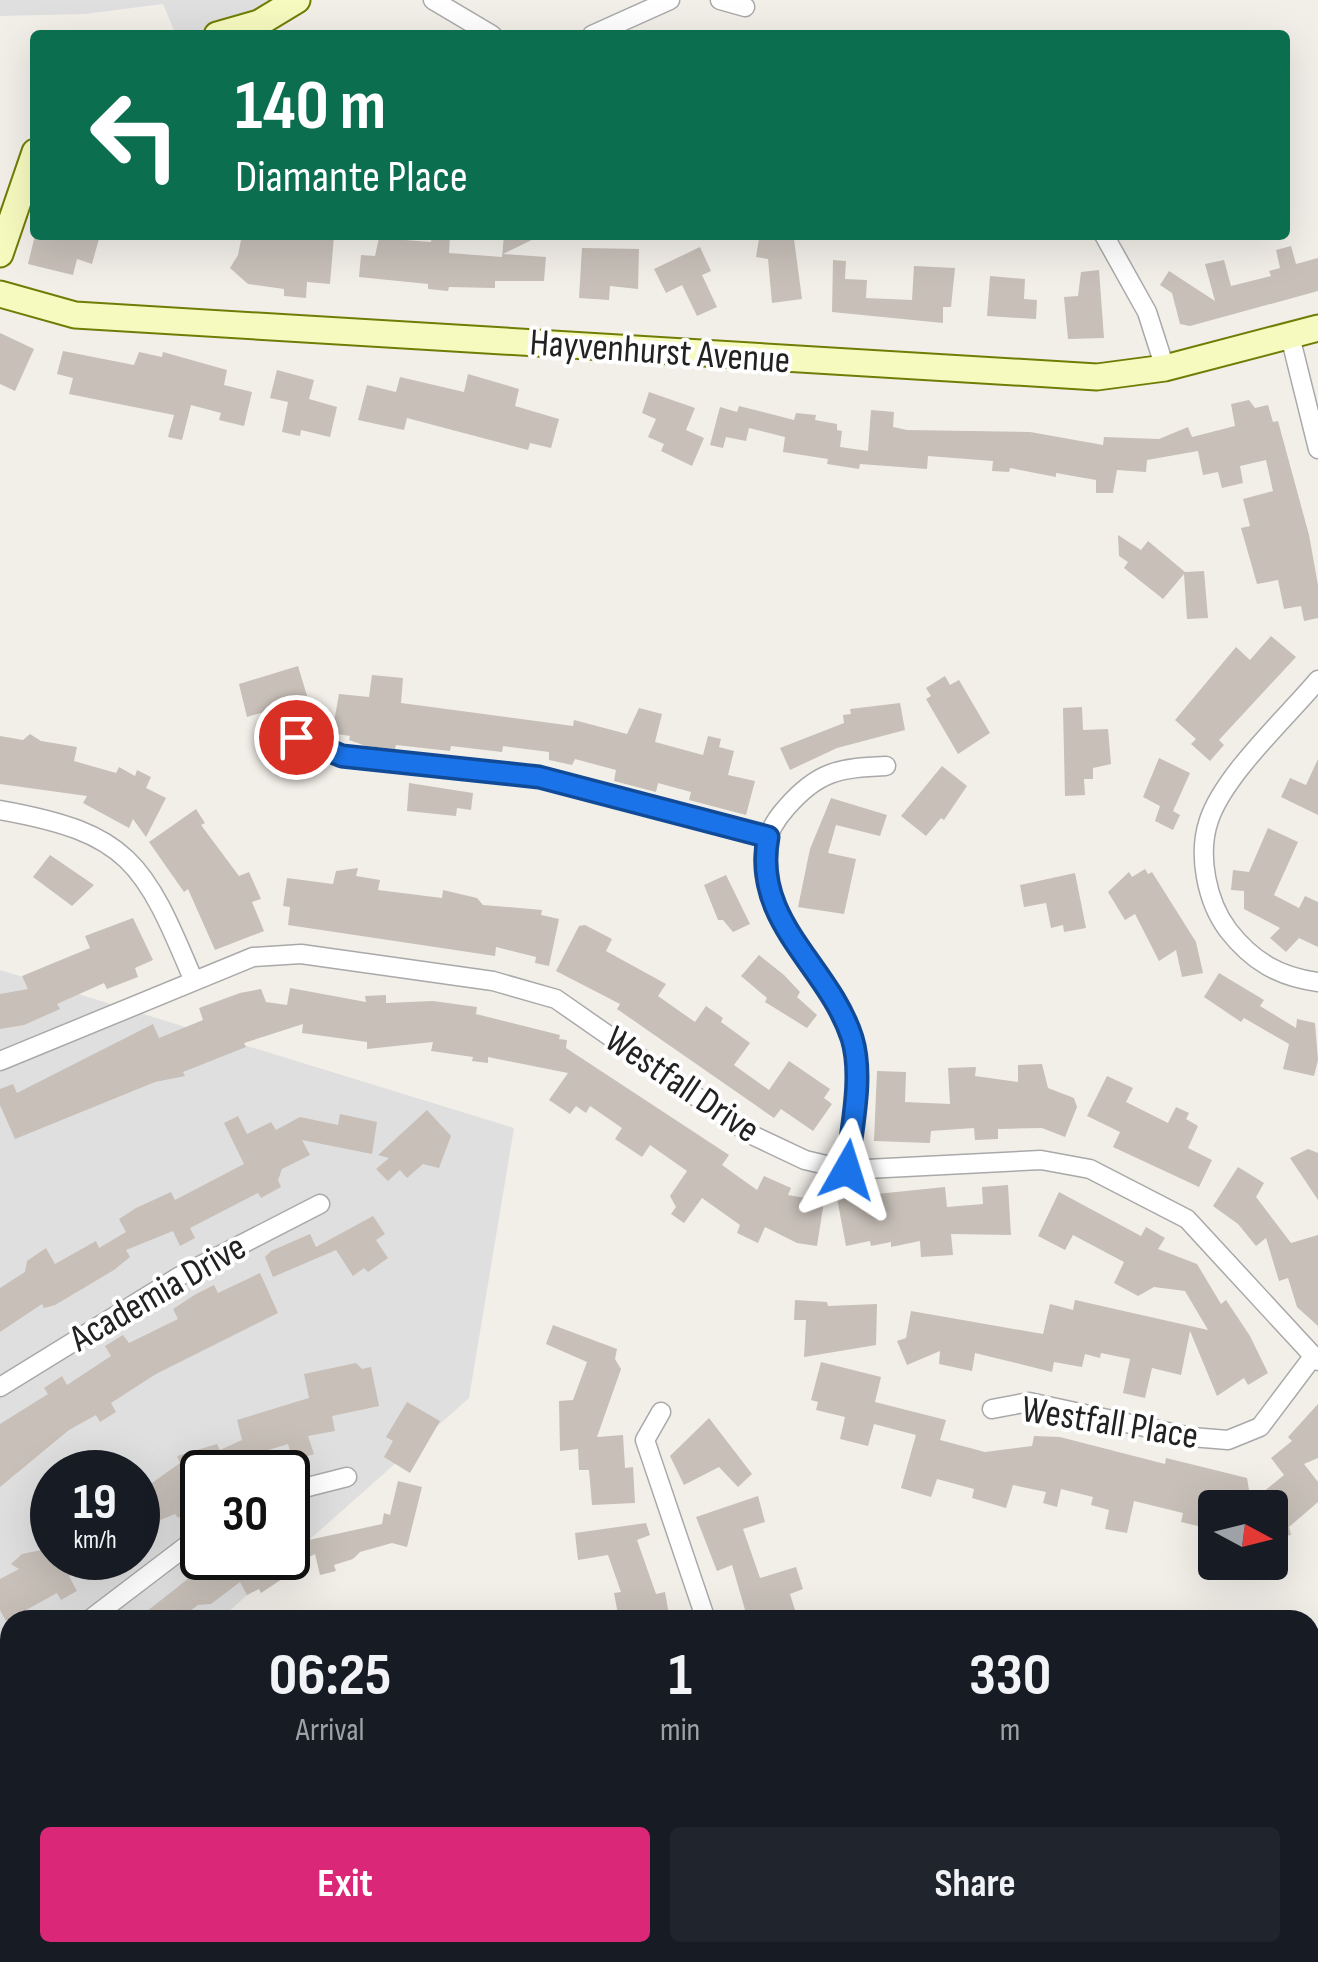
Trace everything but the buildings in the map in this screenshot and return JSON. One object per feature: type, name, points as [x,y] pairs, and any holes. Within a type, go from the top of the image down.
[{"type":"main road","points":[[236,30],[260,23],[297,0]]},
{"type":"main road","points":[[0,254],[30,167]]},
{"type":"main road","name":"Hayvenhurst Avenue","points":[[0,294],[75,315],[1096,377],[1165,368],[1318,328]]},
{"type":"street","points":[[434,0],[484,30]]},
{"type":"street","points":[[603,30],[670,0]]},
{"type":"street","points":[[720,0],[744,7]]},
{"type":"street","points":[[1107,240],[1148,312],[1165,368]]},
{"type":"street","points":[[1290,336],[1318,449]]},
{"type":"street","points":[[1318,680],[1234,780],[1209,820],[1206,851],[1214,911],[1248,956],[1292,979],[1318,982]]},
{"type":"street","points":[[296,737],[342,756],[539,777],[768,837]]},
{"type":"street","points":[[847,1170],[856,1082],[853,1040],[772,906],[765,878],[768,837],[780,814],[805,786],[838,768],[886,766]]},
{"type":"street","points":[[0,810],[94,834],[130,861],[160,901],[194,979]]},
{"type":"street","name":"Westfall Drive","points":[[0,1061],[254,956],[302,954],[493,981],[556,998],[750,1134],[805,1160],[847,1170],[1041,1160],[1090,1170],[1187,1219],[1315,1359]]},
{"type":"street","name":"Academia Drive","points":[[0,1387],[180,1276],[320,1204]]},
{"type":"street","name":"Westfall Place","points":[[992,1409],[1029,1402],[1190,1436],[1228,1440],[1260,1427],[1315,1359]]},
{"type":"street","points":[[660,1412],[646,1440],[648,1454],[703,1610]]},
{"type":"street","points":[[310,1486],[348,1476]]},
{"type":"street","points":[[102,1610],[180,1551]]},
{"type":"shaded area","points":[[0,0],[297,0],[228,30],[174,30],[163,4],[85,14],[0,16]]},
{"type":"shaded area","points":[[0,970],[514,1128],[469,1398],[310,1539],[310,1450],[180,1450],[180,1580],[264,1580],[230,1610],[0,1610]]},
{"type":"route","points":[[296,737],[342,756],[539,777],[768,837],[765,878],[772,906],[834,1002],[853,1040],[856,1082],[847,1170]]}]
